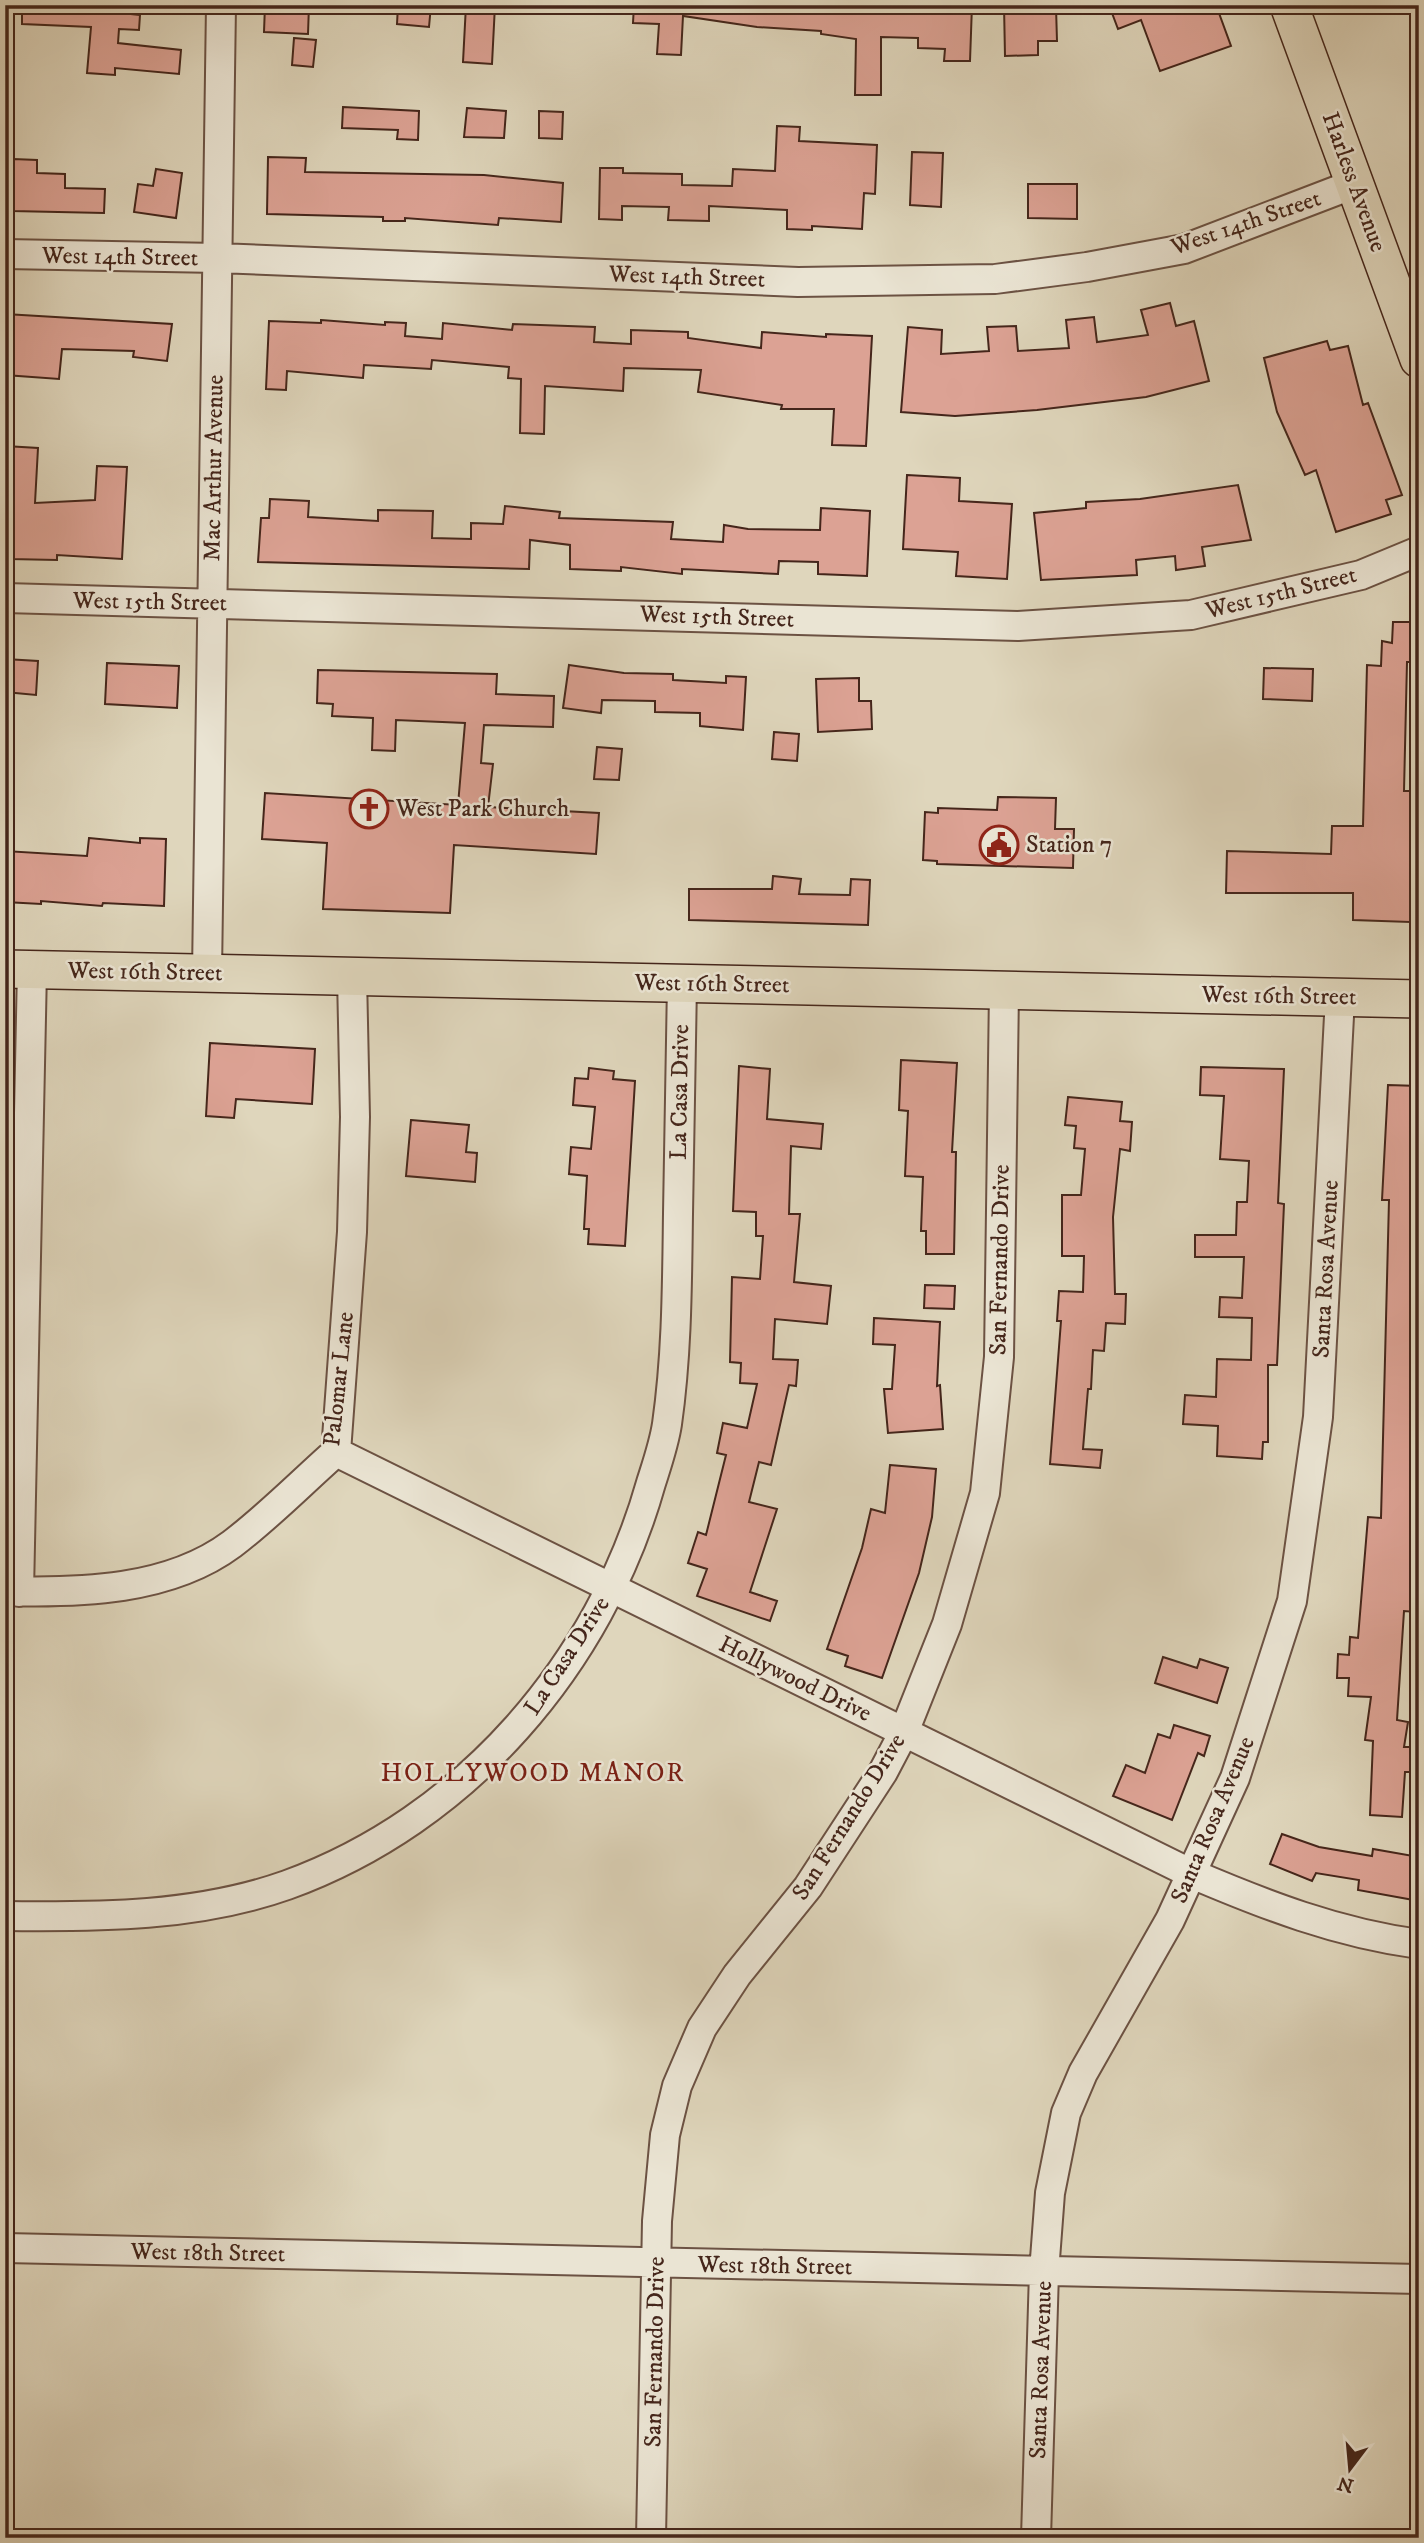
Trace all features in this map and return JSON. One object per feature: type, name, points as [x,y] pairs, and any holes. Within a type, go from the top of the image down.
[{"type":"main road","name":"Harless Avenue","points":[[1289,5],[1419,359]]},
{"type":"main road","name":"West 16th Street","points":[[18,969],[1419,999]]},
{"type":"street","name":"Mac Arthur Avenue","points":[[207,973],[221,5]]},
{"type":"street","name":"West 14th Street","points":[[5,254],[218,258],[798,282],[995,279],[1087,267],[1184,249],[1354,184]]},
{"type":"street","name":"West 15th Street","points":[[5,598],[1018,626],[1191,615],[1361,575],[1419,551]]},
{"type":"street","points":[[12,1591],[18,969]]},
{"type":"street","name":"Palomar Lane","points":[[12,1591],[121,1586],[162,1577],[197,1564],[230,1545],[336,1451],[352,1232],[355,1116],[352,976]]},
{"type":"street","name":"La Casa Drive","points":[[5,1916],[93,1917],[191,1910],[286,1885],[376,1844],[457,1788],[527,1719],[584,1639],[611,1587],[639,1524],[667,1427],[677,1328],[682,983]]},
{"type":"street","name":"San Fernando Drive","points":[[651,2538],[657,2221],[665,2135],[677,2085],[702,2028],[737,1975],[808,1887],[883,1772],[904,1732],[947,1625],[985,1493],[999,1357],[1004,990]]},
{"type":"street","name":"Santa Rosa Avenue","points":[[1036,2538],[1049,2193],[1068,2107],[1083,2073],[1170,1920],[1235,1778],[1292,1601],[1318,1417],[1340,997]]},
{"type":"street","name":"Hollywood Drive","points":[[336,1451],[1190,1873],[1259,1903],[1362,1936],[1419,1944]]},
{"type":"street","name":"West 18th Street","points":[[5,2248],[1419,2280]]},
{"type":"building","points":[[22,5],[84,5],[84,9],[140,15],[139,30],[119,29],[118,43],[181,50],[179,74],[115,68],[115,75],[87,73],[91,27],[22,24]]},
{"type":"building","points":[[265,5],[309,5],[308,34],[264,32]]},
{"type":"building","points":[[398,5],[431,5],[429,27],[397,24]]},
{"type":"building","points":[[466,5],[495,5],[492,64],[463,62]]},
{"type":"building","points":[[634,5],[972,5],[970,61],[944,61],[945,49],[918,48],[918,38],[881,37],[881,95],[855,95],[856,39],[821,34],[821,31],[757,27],[683,16],[681,55],[657,54],[659,24],[633,23]]},
{"type":"building","points":[[1004,5],[1056,7],[1057,41],[1038,41],[1038,55],[1005,56]]},
{"type":"building","points":[[1109,5],[1216,5],[1231,46],[1160,71],[1141,20],[1118,29]]},
{"type":"building","points":[[294,38],[316,40],[313,67],[292,65]]},
{"type":"building","points":[[343,107],[419,111],[418,140],[397,139],[398,130],[342,128]]},
{"type":"building","points":[[467,108],[506,111],[504,138],[464,137]]},
{"type":"building","points":[[539,111],[563,112],[562,139],[539,138]]},
{"type":"building","points":[[777,126],[800,127],[799,141],[877,145],[875,194],[864,193],[862,229],[812,226],[812,230],[787,229],[787,210],[709,206],[709,221],[668,220],[669,207],[622,206],[622,220],[599,219],[600,168],[623,168],[623,173],[682,174],[682,185],[732,186],[733,169],[775,171]]},
{"type":"building","points":[[912,152],[943,153],[941,207],[910,205]]},
{"type":"building","points":[[268,157],[306,158],[305,172],[484,175],[563,183],[561,222],[499,218],[498,225],[405,218],[405,221],[383,221],[383,217],[267,214]]},
{"type":"building","points":[[13,159],[37,160],[37,173],[65,174],[65,188],[105,189],[104,213],[12,211]]},
{"type":"building","points":[[156,169],[182,173],[176,218],[134,212],[138,184],[153,186]]},
{"type":"building","points":[[1028,184],[1077,184],[1077,219],[1028,218]]},
{"type":"building","points":[[1170,303],[1176,326],[1194,321],[1209,381],[1146,397],[1037,410],[955,416],[901,412],[908,327],[942,330],[941,354],[989,351],[987,327],[1016,326],[1018,351],[1069,348],[1066,320],[1094,317],[1097,342],[1148,335],[1141,310]]},
{"type":"building","points":[[5,314],[172,324],[167,361],[133,357],[134,351],[62,349],[59,379],[5,375]]},
{"type":"building","points":[[321,320],[385,325],[385,322],[406,323],[405,336],[442,339],[443,323],[512,330],[513,324],[595,327],[594,342],[631,344],[631,330],[688,332],[688,338],[761,348],[762,332],[826,337],[826,334],[872,336],[866,446],[832,445],[834,409],[781,409],[782,405],[698,392],[701,370],[624,368],[623,391],[545,386],[544,434],[520,433],[521,379],[508,378],[509,367],[432,360],[431,369],[364,365],[363,378],[287,371],[286,390],[266,389],[269,321],[321,323]]},
{"type":"building","points":[[1327,341],[1330,350],[1348,346],[1363,405],[1368,403],[1402,495],[1386,500],[1391,514],[1336,532],[1316,470],[1305,475],[1277,412],[1264,358]]},
{"type":"building","points":[[5,446],[38,448],[35,503],[95,500],[97,466],[127,467],[122,559],[57,555],[57,560],[10,559],[11,481],[7,480]]},
{"type":"building","points":[[907,475],[960,478],[959,501],[1012,504],[1007,579],[956,576],[958,552],[903,549]]},
{"type":"building","points":[[1238,485],[1251,540],[1202,547],[1205,566],[1176,570],[1175,556],[1136,560],[1137,575],[1041,580],[1034,513],[1086,508],[1086,502],[1140,499]]},
{"type":"building","points":[[270,499],[309,501],[308,517],[378,521],[378,510],[433,511],[432,538],[471,539],[471,523],[503,524],[505,506],[560,512],[559,518],[673,522],[671,539],[723,542],[724,525],[748,529],[820,530],[821,508],[870,511],[867,576],[818,574],[818,562],[779,561],[778,574],[682,569],[682,574],[621,567],[621,571],[570,569],[570,545],[530,540],[529,569],[258,562],[261,518],[269,518]]},
{"type":"building","points":[[1393,622],[1419,622],[1419,662],[1407,662],[1404,791],[1419,791],[1419,896],[1410,895],[1410,922],[1353,920],[1353,893],[1226,893],[1227,851],[1331,854],[1332,826],[1363,826],[1367,665],[1381,666],[1382,641],[1392,643]]},
{"type":"building","points":[[5,659],[38,661],[36,695],[5,692]]},
{"type":"building","points":[[107,663],[179,666],[177,708],[105,704]]},
{"type":"building","points":[[569,665],[624,673],[673,674],[673,680],[726,683],[726,676],[746,677],[743,730],[700,726],[700,713],[655,712],[655,701],[602,700],[601,713],[563,708]]},
{"type":"building","points":[[1264,668],[1313,669],[1312,701],[1263,699]]},
{"type":"building","points":[[318,670],[497,674],[496,694],[554,696],[553,727],[484,725],[481,763],[493,764],[488,807],[599,813],[596,854],[454,845],[450,913],[323,909],[327,843],[262,839],[265,793],[458,805],[465,723],[396,720],[395,751],[372,750],[373,718],[332,716],[333,704],[317,703]]},
{"type":"building","points":[[859,678],[859,701],[871,701],[872,729],[818,732],[816,679]]},
{"type":"building","points":[[774,732],[799,734],[797,761],[772,759]]},
{"type":"building","points":[[597,747],[622,749],[619,780],[594,779]]},
{"type":"building","name":"Station 7","points":[[998,797],[1056,798],[1055,829],[1074,829],[1073,868],[937,864],[937,861],[923,860],[925,812],[938,813],[938,808],[997,810]]},
{"type":"building","points":[[89,838],[140,843],[140,838],[166,839],[164,906],[5,902],[5,851],[87,856]]},
{"type":"building","points":[[773,876],[801,879],[799,894],[850,895],[851,879],[870,880],[868,925],[689,920],[689,889],[772,889]]},
{"type":"building","points":[[210,1043],[315,1049],[312,1104],[236,1099],[234,1118],[206,1116]]},
{"type":"building","points":[[901,1060],[957,1063],[952,1152],[956,1152],[954,1254],[926,1254],[926,1231],[921,1231],[923,1177],[905,1176],[908,1111],[899,1110]]},
{"type":"building","points":[[739,1066],[770,1069],[767,1119],[823,1124],[821,1149],[791,1146],[789,1214],[800,1214],[794,1282],[831,1286],[827,1324],[775,1319],[773,1359],[798,1360],[796,1386],[789,1385],[771,1465],[759,1462],[749,1502],[777,1509],[750,1592],[777,1601],[770,1621],[697,1596],[707,1569],[688,1563],[698,1532],[706,1535],[726,1455],[717,1453],[723,1423],[747,1428],[757,1384],[740,1383],[741,1363],[730,1362],[732,1277],[760,1279],[763,1236],[756,1236],[756,1212],[733,1211]]},
{"type":"building","points":[[1201,1067],[1284,1069],[1278,1203],[1284,1204],[1277,1365],[1268,1365],[1268,1442],[1263,1442],[1262,1459],[1217,1456],[1218,1426],[1183,1424],[1185,1395],[1216,1397],[1217,1359],[1251,1360],[1252,1318],[1219,1317],[1220,1297],[1242,1298],[1244,1257],[1195,1257],[1195,1235],[1236,1235],[1237,1202],[1247,1202],[1249,1161],[1220,1159],[1224,1096],[1200,1095]]},
{"type":"building","points":[[589,1068],[614,1071],[613,1079],[635,1081],[625,1246],[588,1244],[589,1229],[584,1229],[587,1176],[569,1174],[571,1147],[591,1149],[595,1107],[573,1105],[575,1078],[588,1079]]},
{"type":"building","points":[[1388,1085],[1419,1086],[1416,1213],[1419,1213],[1419,1557],[1416,1612],[1404,1611],[1397,1720],[1408,1722],[1404,1747],[1415,1747],[1413,1772],[1405,1772],[1402,1817],[1370,1815],[1373,1741],[1365,1740],[1371,1697],[1348,1696],[1349,1678],[1337,1678],[1338,1654],[1349,1655],[1350,1637],[1358,1638],[1368,1517],[1381,1518],[1389,1200],[1382,1200]]},
{"type":"building","points":[[1068,1097],[1122,1102],[1120,1121],[1132,1122],[1130,1151],[1120,1149],[1113,1217],[1115,1294],[1126,1294],[1125,1324],[1106,1323],[1104,1351],[1093,1350],[1091,1389],[1088,1389],[1083,1449],[1102,1450],[1100,1468],[1050,1464],[1061,1321],[1057,1321],[1059,1291],[1083,1292],[1084,1256],[1062,1256],[1062,1195],[1081,1195],[1085,1149],[1074,1148],[1076,1126],[1065,1125]]},
{"type":"building","points":[[411,1120],[469,1125],[466,1152],[477,1153],[475,1182],[406,1176]]},
{"type":"building","points":[[925,1285],[955,1286],[954,1309],[924,1308]]},
{"type":"building","points":[[874,1318],[940,1322],[937,1386],[940,1385],[943,1429],[888,1433],[884,1389],[892,1389],[895,1345],[873,1344]]},
{"type":"building","points":[[890,1465],[936,1469],[932,1517],[919,1573],[882,1678],[845,1666],[848,1656],[827,1649],[862,1548],[871,1509],[885,1513]]},
{"type":"building","points":[[1163,1657],[1197,1668],[1200,1659],[1228,1668],[1217,1703],[1155,1683]]},
{"type":"building","points":[[1174,1725],[1210,1736],[1204,1756],[1198,1753],[1172,1820],[1113,1796],[1126,1765],[1145,1773],[1158,1734],[1170,1738]]},
{"type":"building","points":[[1282,1834],[1319,1847],[1372,1856],[1373,1849],[1419,1857],[1419,1901],[1358,1890],[1359,1880],[1316,1873],[1312,1881],[1270,1864]]},
{"type":"place","name":"West Park Church","points":[[369,809]]},
{"type":"place","name":"Station 7","points":[[999,845]]},
{"type":"district","name":"HOLLYWOOD MANOR","points":[[533,1773]]}]
